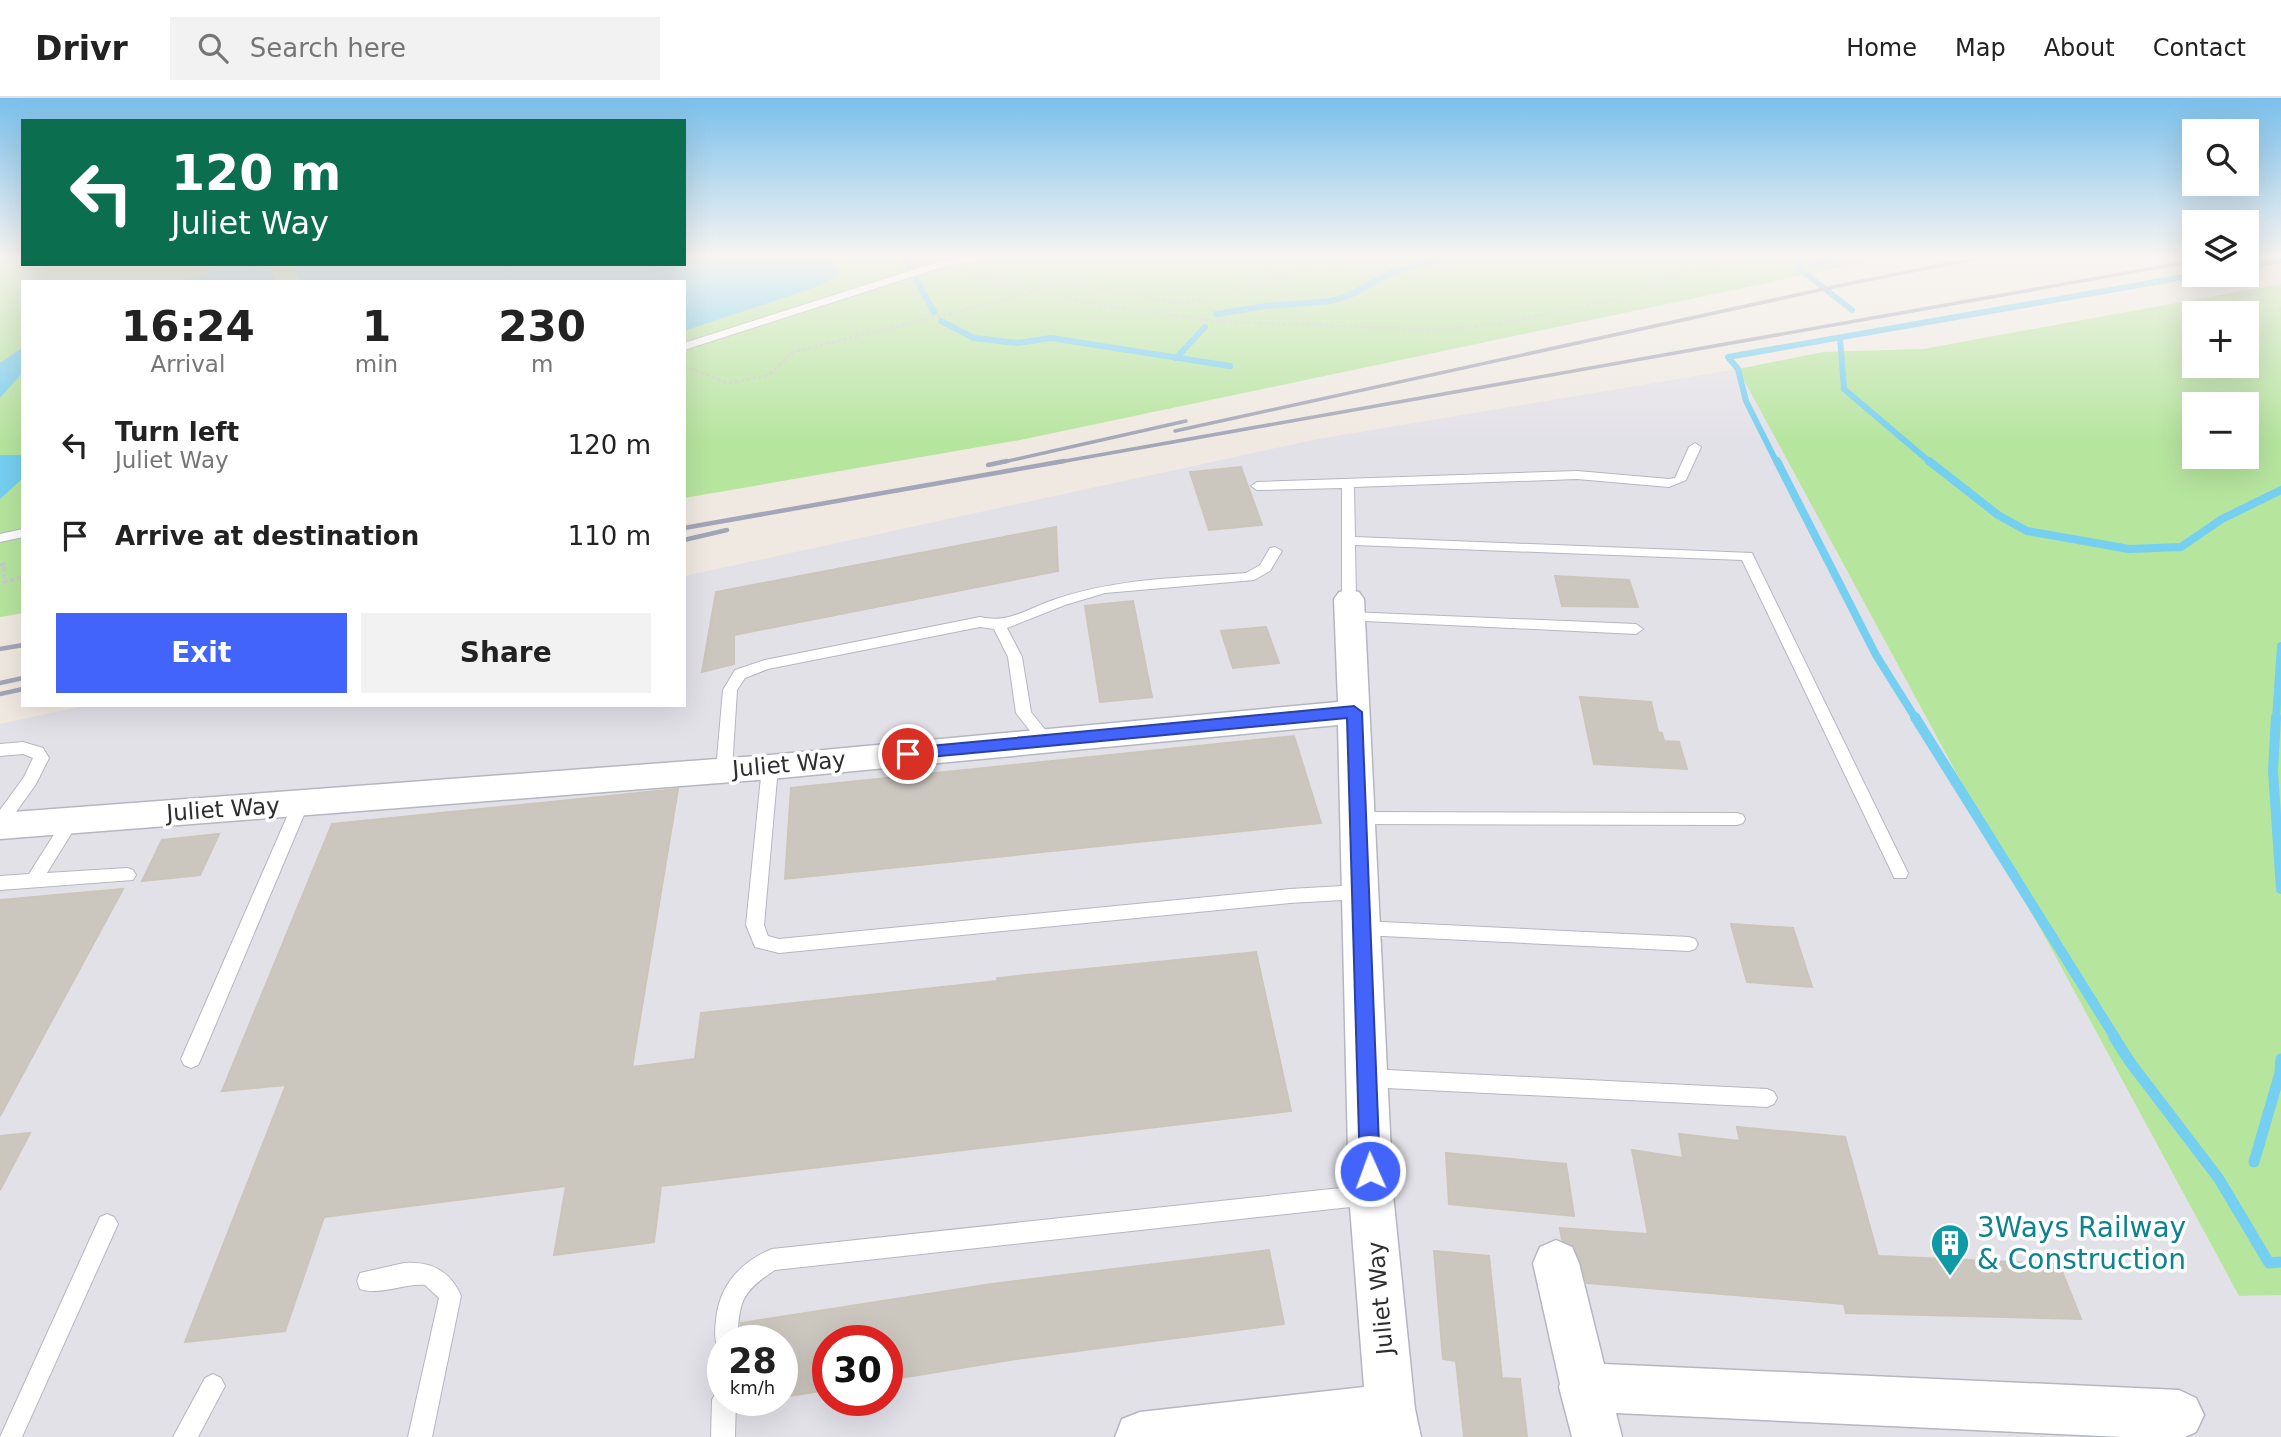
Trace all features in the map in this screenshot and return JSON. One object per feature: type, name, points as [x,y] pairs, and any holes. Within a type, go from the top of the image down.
[{"type":"street","points":[[1350,608],[1354,712]]},
{"type":"street","name":"Juliet Way","points":[[0,824],[71,821],[724,770],[1354,712],[1371,1194],[1393,1423]]},
{"type":"street","points":[[1556,1263],[1583,1388],[1597,1437]]},
{"type":"street","points":[[1583,1388],[2179,1415]]},
{"type":"street","points":[[1140,1437],[1393,1423]]},
{"type":"lane","points":[[686,346],[772,318]]},
{"type":"lane","points":[[1258,486],[1577,475],[1669,484],[1680,480],[1695,447]]},
{"type":"lane","points":[[1348,484],[1350,608],[1636,629]]},
{"type":"lane","points":[[0,538],[21,533]]},
{"type":"lane","points":[[1348,541],[1747,556],[1900,873]]},
{"type":"lane","points":[[724,770],[730,690],[740,674],[765,665],[980,622],[999,626],[1060,602],[1104,589],[1250,577],[1265,568],[1275,551]]},
{"type":"lane","points":[[999,626],[1014,657],[1024,713],[1046,741]]},
{"type":"lane","points":[[0,750],[23,748],[37,752],[41,758],[30,780],[0,824]]},
{"type":"lane","points":[[770,766],[755,925],[761,942],[779,946],[1360,892]]},
{"type":"lane","points":[[191,1059],[301,803]]},
{"type":"lane","points":[[1358,818],[1737,819]]},
{"type":"lane","points":[[35,879],[71,821]]},
{"type":"lane","points":[[0,883],[127,875]]},
{"type":"lane","points":[[1362,928],[1689,944]]},
{"type":"lane","points":[[1367,1078],[1767,1098]]},
{"type":"lane","points":[[726,1325],[727,1307],[744,1277],[772,1260],[1371,1194]]},
{"type":"lane","points":[[10,1437],[107,1224]]},
{"type":"lane","points":[[368,1282],[423,1273],[436,1276],[445,1285],[450,1296],[420,1437]]},
{"type":"lane","points":[[185,1437],[213,1386]]},
{"type":"lane","points":[[723,1437],[724,1416]]},
{"type":"path","points":[[686,367],[728,383],[769,375],[793,352],[929,318]]},
{"type":"path","points":[[1195,318],[1434,331],[1524,318]]},
{"type":"path","points":[[0,565],[4,564],[4,582],[21,578]]},
{"type":"shaded area","points":[[1738,369],[2239,1296],[2281,1295],[2281,1437],[0,1437],[0,724],[79,707],[686,707],[686,576],[1318,439]]},
{"type":"green space","points":[[0,318],[21,318],[21,613],[0,617]]},
{"type":"green space","points":[[686,318],[1598,318],[1020,440],[686,498]]},
{"type":"green space","points":[[2091,318],[2182,318],[2182,378],[2259,378],[2259,318],[2281,318],[2281,1295],[2239,1296],[1738,369],[1823,352],[1923,349]]},
{"type":"water","points":[[686,318],[722,318],[686,330]]},
{"type":"water","points":[[21,348],[21,374],[0,398],[0,363]]},
{"type":"water","points":[[0,455],[21,455],[21,480],[0,499]]},
{"type":"building","points":[[1241,467],[1262,525],[1209,530],[1190,472]]},
{"type":"building","points":[[1056,527],[1058,571],[734,635],[734,664],[702,672],[716,592]]},
{"type":"building","points":[[1555,576],[1629,580],[1638,607],[1562,606]]},
{"type":"building","points":[[1133,601],[1152,697],[1100,702],[1085,606]]},
{"type":"building","points":[[1266,627],[1279,663],[1233,668],[1221,631]]},
{"type":"building","points":[[1580,697],[1651,702],[1658,732],[1662,733],[1664,741],[1679,742],[1687,769],[1594,764]]},
{"type":"building","points":[[1294,736],[1321,823],[785,879],[791,788]]},
{"type":"building","points":[[678,789],[632,1067],[695,1059],[701,1013],[998,981],[997,978],[1256,952],[1291,1111],[661,1186],[654,1242],[554,1255],[566,1186],[324,1217],[285,1331],[185,1342],[286,1085],[222,1091],[332,824]]},
{"type":"building","points":[[219,834],[200,875],[142,881],[162,840]]},
{"type":"building","points":[[123,889],[0,1116],[0,900]]},
{"type":"building","points":[[1731,924],[1793,928],[1812,987],[1747,982]]},
{"type":"building","points":[[1737,1127],[1845,1137],[1878,1256],[2059,1264],[2081,1319],[1846,1313],[1844,1304],[1587,1283],[1574,1246],[1562,1240],[1560,1228],[1648,1234],[1632,1150],[1683,1158],[1679,1134],[1740,1141]]},
{"type":"building","points":[[30,1133],[0,1190],[0,1136]]},
{"type":"building","points":[[1446,1153],[1566,1164],[1574,1216],[1449,1204]]},
{"type":"building","points":[[1269,1250],[1284,1324],[1016,1359],[903,1377],[903,1325],[812,1325],[812,1392],[798,1395],[798,1325],[741,1325],[992,1284]]},
{"type":"building","points":[[1434,1251],[1489,1256],[1502,1378],[1520,1379],[1527,1437],[1464,1437],[1456,1361],[1443,1359]]},
{"type":"waterway","points":[[1840,337],[1948,318]]},
{"type":"waterway","points":[[941,321],[974,338],[1017,343],[1051,338],[1176,358]]},
{"type":"waterway","points":[[1176,358],[1205,327]]},
{"type":"waterway","points":[[1777,463],[1746,401],[1738,369],[1728,357],[1840,337]]},
{"type":"waterway","points":[[1840,337],[1844,389],[1931,463]]},
{"type":"waterway","points":[[1176,358],[1230,366]]},
{"type":"waterway","points":[[1777,461],[1876,655],[1916,719]]},
{"type":"waterway","points":[[1929,461],[1998,515],[2027,531],[2129,549],[2181,547],[2222,519],[2281,490]]},
{"type":"waterway","points":[[2276,719],[2281,646]]},
{"type":"waterway","points":[[1915,717],[2116,1039]]},
{"type":"waterway","points":[[2276,717],[2273,771],[2281,889]]},
{"type":"waterway","points":[[2114,1037],[2219,1179],[2269,1263],[2281,1262]]},
{"type":"waterway","points":[[2254,1162],[2280,1073],[2281,1059]]},
{"type":"railway","points":[[1175,431],[1689,318]]},
{"type":"railway","points":[[1054,463],[1870,318]]},
{"type":"railway","points":[[999,463],[1186,421]]},
{"type":"railway","points":[[988,465],[1007,461]]},
{"type":"railway","points":[[686,528],[1064,461]]},
{"type":"railway","points":[[686,540],[727,530]]},
{"type":"railway","points":[[0,649],[21,645]]},
{"type":"railway","points":[[0,683],[21,678]]},
{"type":"railway","points":[[0,694],[21,689]]},
{"type":"place","name":"3Ways Railway & Construction","points":[[1950,1277]]},
{"type":"route","points":[[908,754],[1354,712],[1370,1171]]}]
